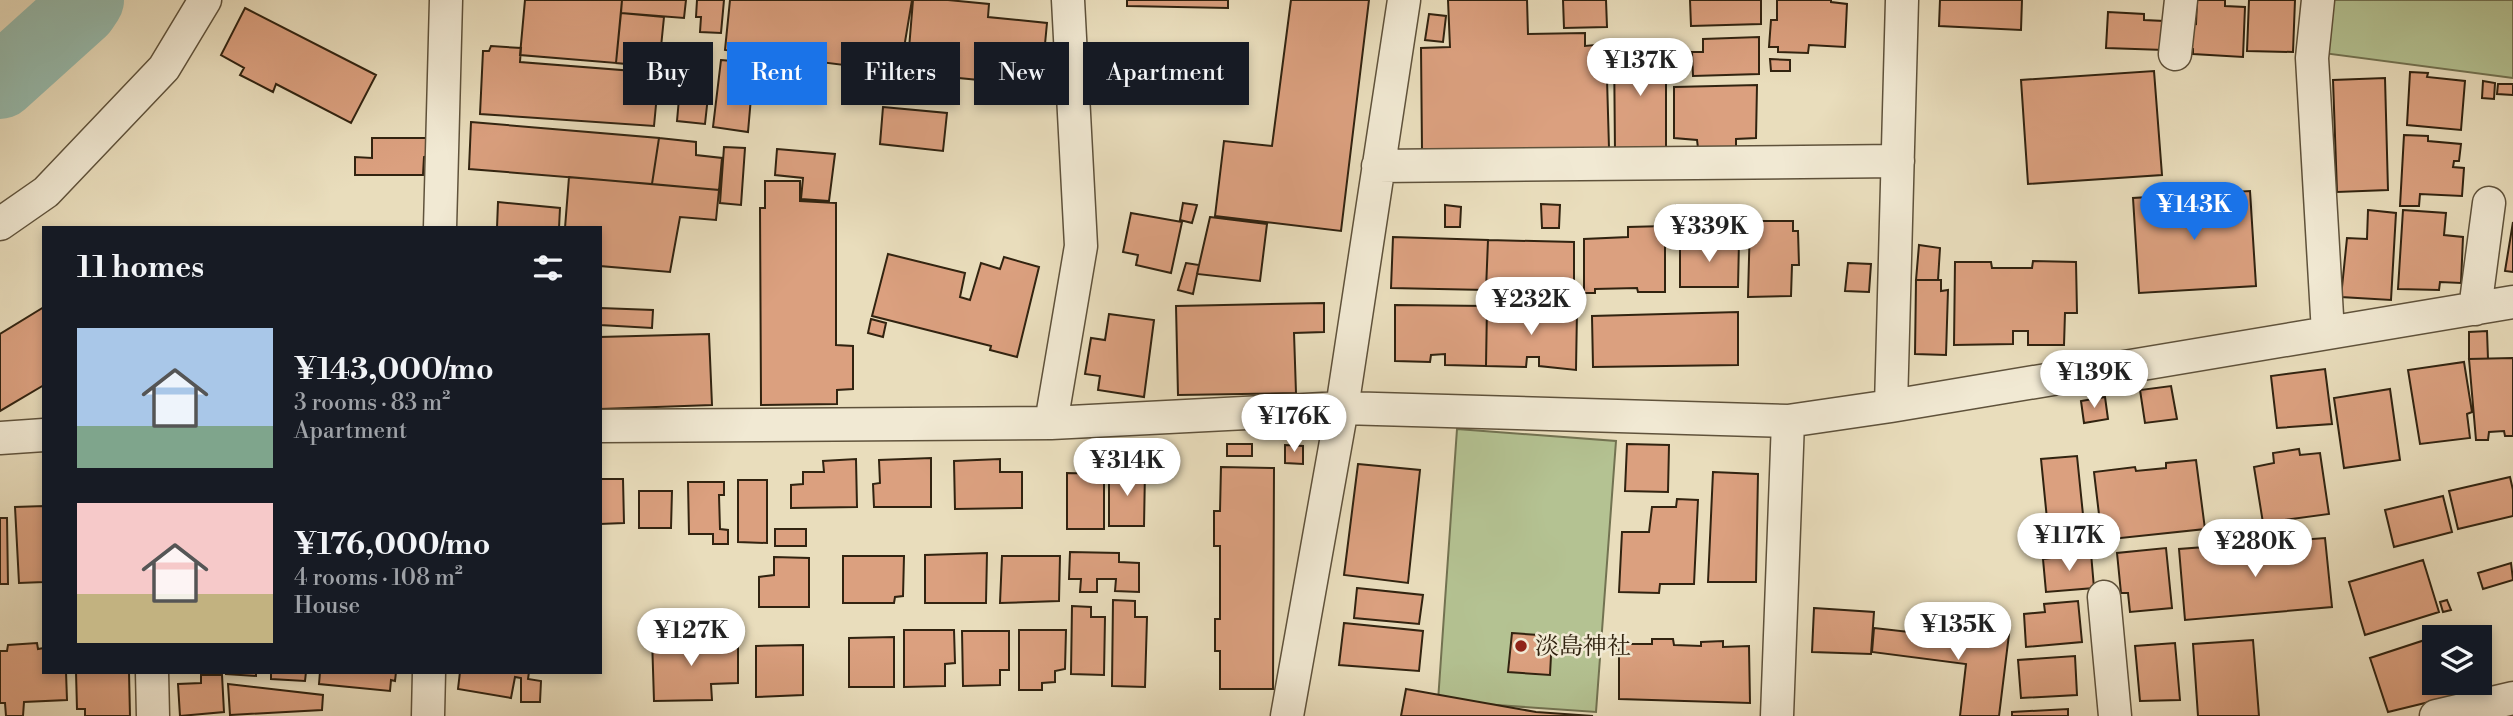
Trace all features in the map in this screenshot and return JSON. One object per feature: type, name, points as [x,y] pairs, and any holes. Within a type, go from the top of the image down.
[{"type":"street","points":[[0,225],[46,192],[164,68],[205,0]]},
{"type":"street","points":[[440,226],[446,0]]},
{"type":"street","points":[[1051,423],[1081,246],[1068,0]]},
{"type":"street","points":[[1287,716],[1342,408],[1404,0]]},
{"type":"street","points":[[1891,406],[1902,0]]},
{"type":"street","points":[[2175,54],[2181,0]]},
{"type":"street","points":[[2318,0],[2312,58],[2328,333]]},
{"type":"street","points":[[1378,166],[1898,161]]},
{"type":"street","points":[[2475,309],[2489,204]]},
{"type":"street","points":[[602,426],[1051,423],[1342,408],[1788,421],[2513,302]]},
{"type":"street","points":[[1777,716],[1788,421]]},
{"type":"street","points":[[0,438],[42,435]]},
{"type":"street","points":[[2104,597],[2115,716]]},
{"type":"street","points":[[152,674],[153,716]]},
{"type":"street","points":[[428,716],[429,674]]},
{"type":"street","points":[[2436,716],[2513,698]]},
{"type":"green space","points":[[2333,0],[2513,0],[2513,78],[2323,53]]},
{"type":"green space","points":[[1457,429],[1616,441],[1596,712],[1438,701]]},
{"type":"building","points":[[525,0],[622,0],[616,63],[520,55]]},
{"type":"building","points":[[622,0],[686,0],[684,18],[621,13]]},
{"type":"building","points":[[697,0],[724,0],[721,33],[700,32],[701,17],[696,17]]},
{"type":"building","points":[[730,0],[912,0],[905,42],[841,42],[841,65],[827,63],[827,42],[727,42],[725,50]]},
{"type":"building","points":[[913,0],[989,4],[988,17],[1047,23],[1045,42],[974,42],[974,80],[960,78],[960,42],[910,42]]},
{"type":"building","points":[[1127,0],[1228,0],[1228,8],[1127,6]]},
{"type":"building","points":[[1291,0],[1369,0],[1341,231],[1215,216],[1224,141],[1272,146]]},
{"type":"building","points":[[1448,0],[1527,0],[1528,34],[1585,33],[1585,46],[1606,44],[1609,148],[1422,151],[1421,48],[1450,47]]},
{"type":"building","points":[[1563,0],[1606,0],[1607,27],[1564,28]]},
{"type":"building","points":[[1690,0],[1761,0],[1761,24],[1691,26]]},
{"type":"building","points":[[1777,0],[1831,0],[1847,4],[1845,47],[1809,45],[1808,53],[1778,52],[1778,47],[1769,47],[1771,20],[1777,20]]},
{"type":"building","points":[[1940,0],[2022,0],[2021,30],[1939,26]]},
{"type":"building","points":[[2197,0],[2225,0],[2225,6],[2245,7],[2243,57],[2193,54],[2193,49],[2187,47],[2188,23],[2196,24]]},
{"type":"building","points":[[2249,0],[2295,0],[2293,52],[2247,51]]},
{"type":"building","points":[[245,8],[376,75],[351,123],[276,84],[273,92],[240,75],[244,68],[221,55]]},
{"type":"building","points":[[2108,12],[2144,14],[2144,20],[2164,21],[2164,50],[2106,48]]},
{"type":"building","points":[[621,13],[664,17],[662,42],[623,42],[623,64],[616,63]]},
{"type":"building","points":[[1429,14],[1446,16],[1443,42],[1425,40]]},
{"type":"building","points":[[1759,37],[1759,74],[1693,76],[1692,52],[1703,52],[1703,39]]},
{"type":"building","points":[[1614,43],[1666,43],[1666,153],[1615,153]]},
{"type":"building","points":[[491,46],[521,48],[520,62],[623,70],[623,105],[656,105],[654,126],[480,114],[483,51],[489,51]]},
{"type":"building","points":[[1770,59],[1790,60],[1790,71],[1771,71]]},
{"type":"building","points":[[721,60],[727,61],[727,105],[750,105],[748,132],[713,127]]},
{"type":"building","points":[[2154,71],[2162,175],[2028,184],[2021,80]]},
{"type":"building","points":[[2410,72],[2428,73],[2427,77],[2465,81],[2461,130],[2407,125]]},
{"type":"building","points":[[2385,78],[2388,190],[2337,192],[2333,80]]},
{"type":"building","points":[[2483,81],[2495,83],[2494,99],[2482,98]]},
{"type":"building","points":[[2498,84],[2513,84],[2513,95],[2497,94]]},
{"type":"building","points":[[1757,85],[1756,138],[1736,139],[1736,147],[1698,148],[1697,140],[1674,138],[1674,87]]},
{"type":"building","points":[[678,105],[707,105],[705,124],[677,121]]},
{"type":"building","points":[[883,107],[947,113],[943,151],[880,144]]},
{"type":"building","points":[[471,122],[659,138],[652,184],[469,169]]},
{"type":"building","points":[[2404,135],[2428,136],[2428,141],[2461,144],[2459,161],[2454,161],[2453,167],[2464,168],[2462,196],[2420,194],[2419,206],[2400,206]]},
{"type":"building","points":[[372,138],[428,138],[428,156],[424,157],[423,175],[355,175],[355,157],[372,158]]},
{"type":"building","points":[[659,138],[696,142],[696,155],[722,158],[719,190],[652,184]]},
{"type":"building","points":[[724,147],[745,148],[741,205],[720,203]]},
{"type":"building","points":[[777,149],[835,154],[829,201],[801,199],[803,178],[775,175]]},
{"type":"building","points":[[569,177],[719,190],[716,220],[680,217],[670,272],[602,266],[602,226],[565,226]]},
{"type":"building","points":[[765,181],[800,181],[800,201],[836,203],[836,345],[853,346],[853,389],[837,390],[837,404],[761,405],[760,208],[765,208]]},
{"type":"building","points":[[2250,191],[2256,286],[2139,293],[2133,198]]},
{"type":"building","points":[[498,202],[560,208],[559,226],[497,226]]},
{"type":"building","points":[[1183,203],[1197,205],[1192,223],[1180,220]]},
{"type":"building","points":[[1541,204],[1560,205],[1559,228],[1542,228]]},
{"type":"building","points":[[1445,205],[1461,207],[1460,227],[1445,227]]},
{"type":"building","points":[[1676,205],[1690,205],[1690,222],[1677,222]]},
{"type":"building","points":[[2368,210],[2396,213],[2391,300],[2341,297],[2347,238],[2367,239]]},
{"type":"building","points":[[2403,210],[2446,213],[2444,235],[2463,237],[2461,283],[2440,282],[2439,290],[2398,289]]},
{"type":"building","points":[[1131,213],[1182,222],[1171,273],[1136,265],[1138,255],[1123,252]]},
{"type":"building","points":[[1210,217],[1267,224],[1260,281],[1197,274]]},
{"type":"building","points":[[1750,221],[1793,221],[1793,231],[1798,231],[1799,265],[1792,265],[1791,296],[1748,297]]},
{"type":"building","points":[[2513,222],[2513,272],[2505,271]]},
{"type":"building","points":[[1665,226],[1665,292],[1638,292],[1637,288],[1595,289],[1595,293],[1584,293],[1584,239],[1628,237],[1628,227]]},
{"type":"building","points":[[1393,237],[1488,240],[1486,290],[1391,288]]},
{"type":"building","points":[[1488,240],[1574,242],[1574,292],[1486,290]]},
{"type":"building","points":[[1680,241],[1739,241],[1738,287],[1680,287]]},
{"type":"building","points":[[1919,245],[1940,248],[1938,280],[1916,280]]},
{"type":"building","points":[[888,254],[965,273],[960,297],[970,300],[981,263],[1000,269],[1004,257],[1039,267],[1017,357],[990,350],[991,346],[872,316]]},
{"type":"building","points":[[2033,261],[2076,262],[2077,313],[2065,313],[2064,345],[2028,345],[2028,331],[2013,331],[2013,344],[1954,345],[1955,262],[1991,262],[1992,268],[2032,268]]},
{"type":"building","points":[[1186,263],[1199,265],[1193,294],[1178,290]]},
{"type":"building","points":[[1848,263],[1871,264],[1869,292],[1845,291]]},
{"type":"building","points":[[1916,280],[1941,280],[1941,291],[1948,290],[1946,355],[1915,354]]},
{"type":"building","points":[[1324,303],[1324,332],[1294,333],[1296,393],[1178,395],[1176,306]]},
{"type":"building","points":[[1395,305],[1487,306],[1486,366],[1445,365],[1445,354],[1431,355],[1430,362],[1395,361]]},
{"type":"building","points":[[1487,306],[1577,310],[1576,370],[1539,366],[1539,357],[1527,357],[1526,367],[1486,366]]},
{"type":"building","points":[[42,308],[42,386],[0,411],[0,334]]},
{"type":"building","points":[[602,308],[653,310],[652,328],[602,325]]},
{"type":"building","points":[[1738,312],[1738,365],[1593,367],[1592,316]]},
{"type":"building","points":[[1109,314],[1154,320],[1144,397],[1098,390],[1100,376],[1085,374],[1091,338],[1105,340]]},
{"type":"building","points":[[871,319],[886,323],[883,337],[868,333]]},
{"type":"building","points":[[2487,331],[2488,359],[2469,359],[2469,332]]},
{"type":"building","points":[[709,334],[712,405],[602,409],[602,337]]},
{"type":"building","points":[[2513,358],[2513,436],[2505,436],[2504,431],[2489,432],[2488,440],[2476,440],[2469,359]]},
{"type":"building","points":[[2464,362],[2472,412],[2467,414],[2470,438],[2420,444],[2408,370]]},
{"type":"building","points":[[2325,369],[2332,424],[2277,428],[2271,376]]},
{"type":"building","points":[[2171,386],[2177,419],[2145,423],[2140,390]]},
{"type":"building","points":[[2390,389],[2400,460],[2344,468],[2334,398]]},
{"type":"building","points":[[2105,397],[2108,419],[2084,423],[2081,401]]},
{"type":"building","points":[[1227,444],[1252,444],[1252,456],[1227,456]]},
{"type":"building","points":[[1627,444],[1669,445],[1668,492],[1625,491]]},
{"type":"building","points":[[1285,445],[1303,446],[1303,464],[1285,463]]},
{"type":"building","points":[[2299,449],[2300,455],[2320,453],[2329,514],[2263,523],[2254,467],[2274,463],[2273,453]]},
{"type":"building","points":[[2077,456],[2086,544],[2050,549],[2041,459]]},
{"type":"building","points":[[931,458],[931,507],[874,507],[873,484],[880,483],[879,460]]},
{"type":"building","points":[[856,459],[857,507],[791,508],[791,485],[803,484],[803,472],[824,472],[823,461]]},
{"type":"building","points":[[1000,459],[1000,472],[1022,472],[1022,508],[955,509],[954,461]]},
{"type":"building","points":[[2196,460],[2205,529],[2102,540],[2094,472],[2135,467],[2136,471],[2166,468],[2166,463]]},
{"type":"building","points":[[1358,464],[1420,470],[1408,583],[1344,575]]},
{"type":"building","points":[[1221,467],[1274,468],[1273,689],[1220,689],[1220,651],[1215,651],[1215,619],[1220,619],[1220,546],[1214,546],[1214,511],[1220,511]]},
{"type":"building","points":[[1109,470],[1145,471],[1144,526],[1109,526]]},
{"type":"building","points":[[1713,472],[1758,474],[1756,582],[1708,582]]},
{"type":"building","points":[[1067,473],[1104,474],[1104,529],[1067,529]]},
{"type":"building","points":[[2510,477],[2513,516],[2458,529],[2449,491]]},
{"type":"building","points":[[602,479],[623,479],[624,523],[602,524]]},
{"type":"building","points":[[738,480],[767,480],[767,543],[738,542]]},
{"type":"building","points":[[688,482],[724,482],[724,495],[719,495],[720,529],[728,530],[728,544],[713,544],[713,534],[689,534]]},
{"type":"building","points":[[639,491],[672,491],[671,528],[639,528]]},
{"type":"building","points":[[2443,496],[2452,532],[2394,547],[2385,510]]},
{"type":"building","points":[[1677,499],[1698,500],[1694,584],[1660,584],[1659,593],[1619,592],[1622,532],[1649,532],[1652,507],[1676,507]]},
{"type":"building","points":[[42,506],[42,582],[19,583],[15,507]]},
{"type":"building","points":[[0,518],[7,518],[8,584],[0,584]]},
{"type":"building","points":[[775,529],[806,529],[806,546],[775,546]]},
{"type":"building","points":[[2325,538],[2332,607],[2185,620],[2179,549]]},
{"type":"building","points":[[2166,548],[2172,608],[2130,612],[2128,593],[2121,593],[2117,553]]},
{"type":"building","points":[[1070,552],[1119,553],[1119,562],[1139,563],[1139,592],[1115,591],[1116,579],[1097,579],[1097,592],[1080,592],[1081,579],[1069,579]]},
{"type":"building","points":[[987,553],[986,603],[925,603],[925,555]]},
{"type":"building","points":[[2091,553],[2094,588],[2046,592],[2043,559]]},
{"type":"building","points":[[843,556],[904,556],[903,596],[895,597],[894,603],[843,603]]},
{"type":"building","points":[[1002,556],[1060,556],[1059,601],[1000,603]]},
{"type":"building","points":[[774,557],[809,558],[809,607],[759,607],[759,577],[774,575]]},
{"type":"building","points":[[2423,560],[2439,612],[2365,635],[2349,582]]},
{"type":"building","points":[[2511,563],[2513,580],[2483,589],[2478,573]]},
{"type":"building","points":[[1357,588],[1423,595],[1419,624],[1354,618]]},
{"type":"building","points":[[1113,600],[1135,601],[1135,617],[1147,617],[1145,687],[1112,686]]},
{"type":"building","points":[[2447,600],[2451,610],[2443,612],[2440,602]]},
{"type":"building","points":[[2078,601],[2082,642],[2026,647],[2024,614],[2045,612],[2044,604]]},
{"type":"building","points":[[1072,606],[1091,607],[1091,617],[1105,617],[1104,675],[1071,674]]},
{"type":"building","points":[[1814,608],[1874,612],[1871,654],[1812,652]]},
{"type":"building","points":[[1344,623],[1423,631],[1419,671],[1339,665]]},
{"type":"building","points":[[1874,628],[1970,639],[1971,628],[2009,634],[1999,716],[1960,716],[1966,664],[1872,652]]},
{"type":"building","points":[[904,630],[954,630],[955,663],[945,664],[945,686],[904,687]]},
{"type":"building","points":[[1019,630],[1066,630],[1065,669],[1055,671],[1055,682],[1042,683],[1042,690],[1019,690]]},
{"type":"building","points":[[962,631],[1009,631],[1009,670],[1000,670],[1000,685],[963,686]]},
{"type":"building","points":[[1512,633],[1552,636],[1550,675],[1508,672]]},
{"type":"building","points":[[712,636],[712,648],[738,647],[738,683],[711,684],[712,700],[654,701],[652,638]]},
{"type":"building","points":[[894,637],[894,687],[849,687],[849,638]]},
{"type":"building","points":[[1652,639],[1673,639],[1674,645],[1701,646],[1701,642],[1723,641],[1723,647],[1749,646],[1750,703],[1619,699],[1619,644],[1652,644]]},
{"type":"building","points":[[2253,640],[2259,716],[2198,716],[2193,644]]},
{"type":"building","points":[[2422,641],[2422,695],[2458,695],[2388,712],[2370,658]]},
{"type":"building","points":[[37,643],[38,649],[42,648],[42,674],[66,674],[67,700],[24,702],[23,716],[6,716],[5,703],[0,703],[0,651],[7,651],[8,645]]},
{"type":"building","points":[[2175,643],[2180,700],[2140,701],[2135,646]]},
{"type":"building","points":[[803,645],[803,695],[756,697],[756,646]]},
{"type":"building","points":[[2075,656],[2077,695],[2021,698],[2018,660]]},
{"type":"building","points":[[76,674],[129,674],[130,716],[85,716],[85,709],[77,709]]},
{"type":"building","points":[[271,674],[306,674],[305,681],[271,679]]},
{"type":"building","points":[[320,674],[396,674],[395,681],[391,680],[390,691],[319,684]]},
{"type":"building","points":[[460,674],[529,674],[528,679],[541,681],[540,702],[521,702],[521,678],[515,677],[511,698],[458,689]]},
{"type":"building","points":[[201,675],[222,675],[224,712],[180,716],[178,684],[201,683]]},
{"type":"building","points":[[228,684],[323,695],[322,710],[230,715]]},
{"type":"building","points":[[1406,689],[1536,712],[1593,716],[1401,716]]},
{"type":"building","points":[[2068,709],[2068,716],[2012,716],[2012,712]]},
{"type":"waterway","points":[[0,82],[81,9],[87,0]]},
{"type":"place","name":"淡島神社","points":[[1521,646]]}]
